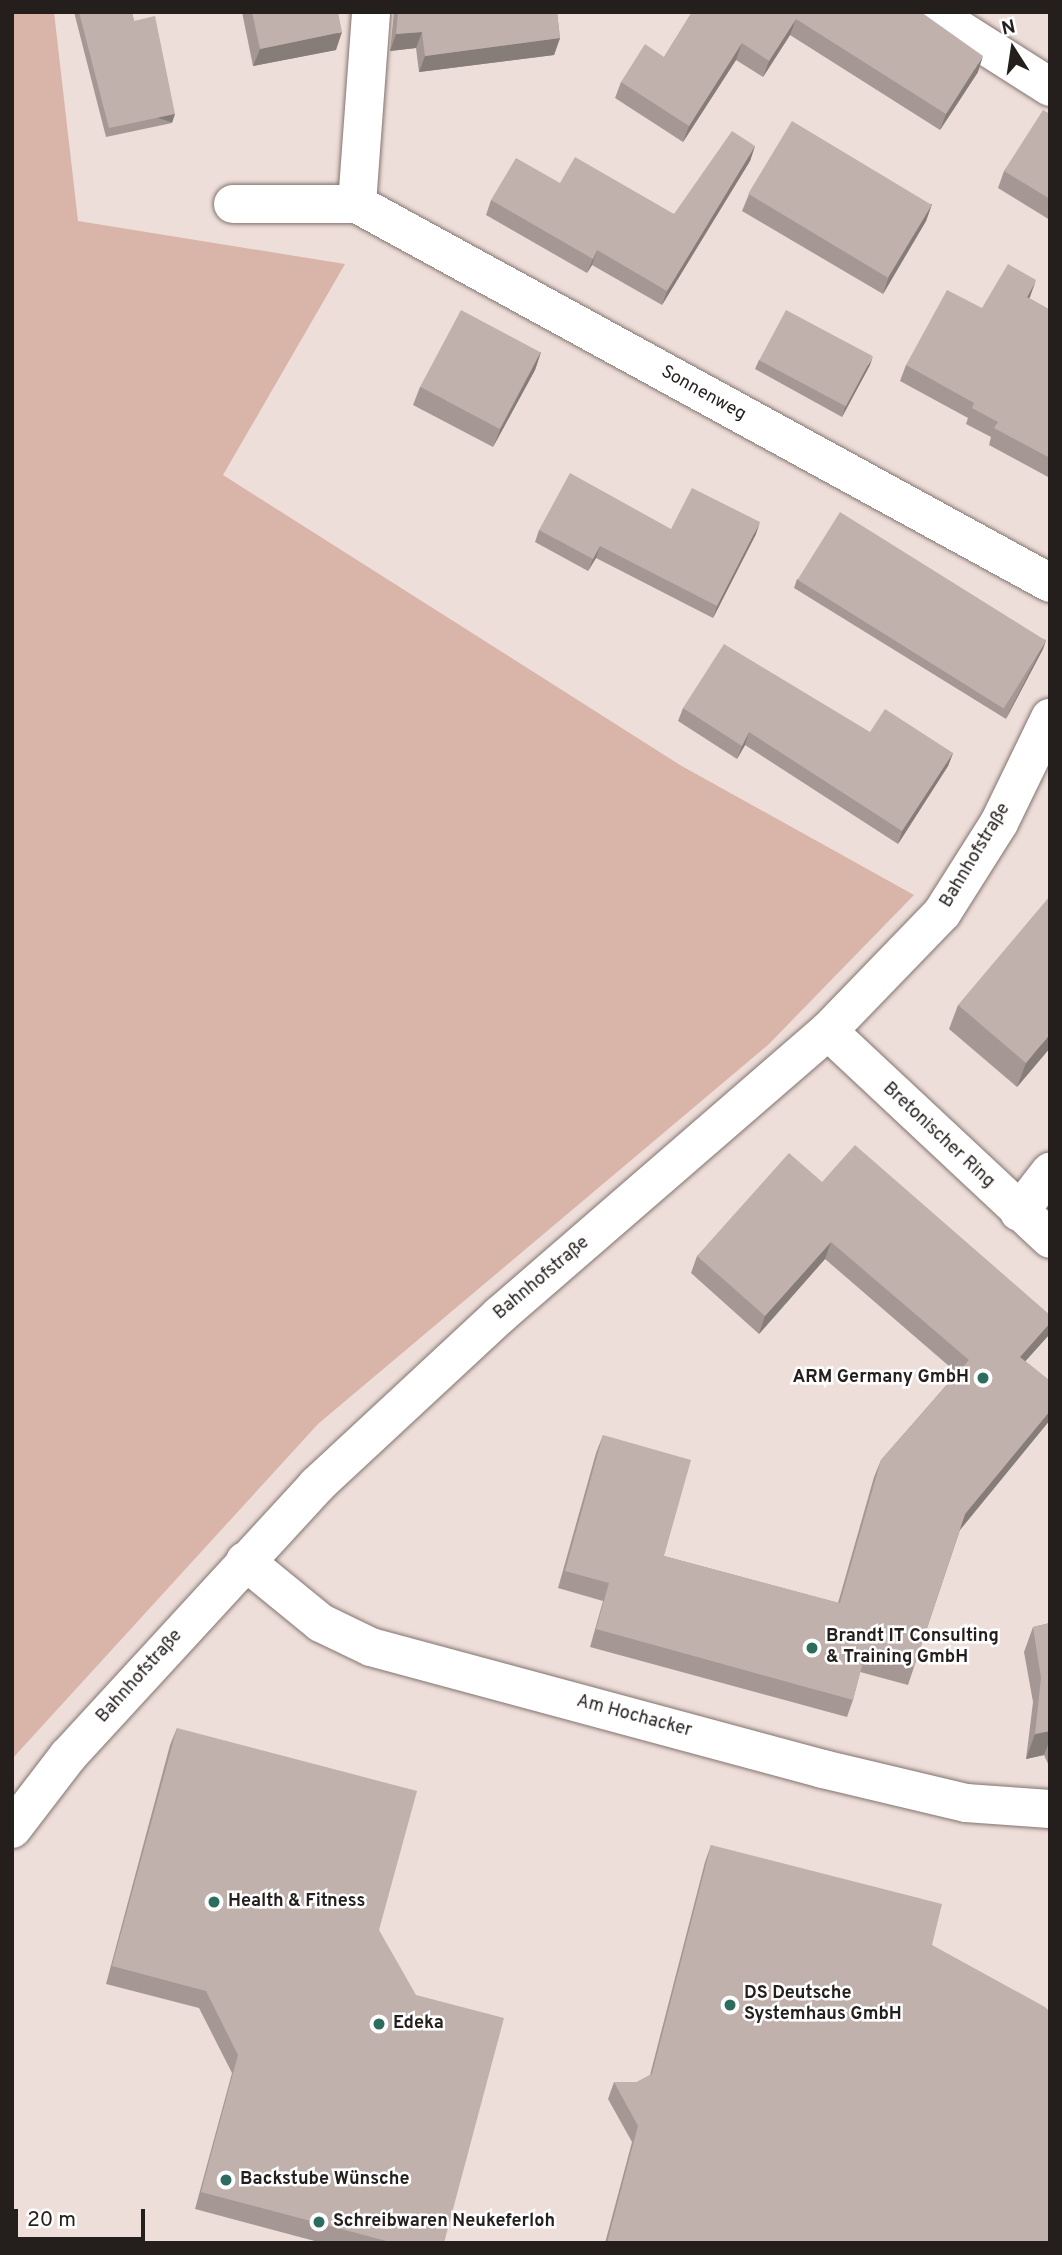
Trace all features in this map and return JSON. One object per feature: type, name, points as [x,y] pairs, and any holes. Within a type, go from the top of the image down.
[{"type":"street","points":[[357,204],[371,12]]},
{"type":"street","points":[[932,12],[1050,87]]},
{"type":"street","name":"Sonnenweg","points":[[233,204],[357,204],[1050,583]]},
{"type":"street","name":"Bahnhofstraße","points":[[12,1829],[68,1756],[244,1561],[411,1394],[828,1031],[943,913],[999,823],[1050,718]]},
{"type":"street","name":"Bretonischer Ring","points":[[828,1031],[1050,1239]]},
{"type":"street","points":[[1019,1212],[1050,1172]]},
{"type":"street","name":"Am Hochacker","points":[[244,1561],[321,1623],[371,1647],[849,1775],[966,1803],[1050,1809]]},
{"type":"shaded area","points":[[12,12],[54,12],[78,221],[345,264],[223,475],[680,765],[914,895],[768,1045],[318,1424],[12,1759]]},
{"type":"building","points":[[79,12],[132,12],[134,21],[155,16],[175,114],[109,128]]},
{"type":"building","points":[[252,12],[338,12],[342,32],[260,49]]},
{"type":"building","points":[[398,12],[557,12],[560,38],[425,56],[422,32],[396,34]]},
{"type":"building","points":[[692,12],[921,12],[983,56],[946,114],[796,19],[769,61],[742,43],[689,126],[621,82],[645,44],[664,57]]},
{"type":"building","points":[[1043,110],[1050,114],[1050,199],[1004,171]]},
{"type":"building","points":[[792,121],[932,205],[888,278],[748,194]]},
{"type":"building","points":[[732,131],[755,146],[667,291],[597,250],[593,259],[491,200],[516,158],[560,183],[575,157],[674,214]]},
{"type":"building","points":[[1008,264],[1036,280],[1027,297],[1050,310],[1050,458],[994,428],[998,422],[972,408],[974,403],[906,365],[947,290],[982,308]]},
{"type":"building","points":[[461,310],[540,352],[500,429],[420,387]]},
{"type":"building","points":[[786,310],[873,356],[846,406],[759,360]]},
{"type":"building","points":[[570,473],[671,529],[692,488],[760,522],[717,606],[600,546],[593,559],[539,530]]},
{"type":"building","points":[[840,512],[1046,641],[1004,709],[798,580]]},
{"type":"building","points":[[724,644],[870,732],[885,709],[953,753],[902,831],[749,732],[742,746],[683,708]]},
{"type":"building","points":[[1050,896],[1050,1034],[1026,1063],[958,1005]]},
{"type":"building","points":[[855,1145],[1050,1315],[1050,1323],[1020,1357],[1050,1381],[1050,1411],[965,1514],[914,1667],[865,1655],[853,1700],[596,1629],[609,1583],[565,1571],[603,1435],[691,1460],[664,1556],[840,1603],[881,1460],[969,1360],[831,1242],[765,1316],[697,1256],[789,1153],[822,1182]]},
{"type":"building","points":[[1050,1623],[1050,1731],[1035,1734],[1041,1678],[1033,1627]]},
{"type":"building","points":[[177,1728],[417,1791],[379,1930],[416,1995],[504,2018],[444,2243],[394,2243],[201,2192],[238,2055],[206,1991],[112,1966]]},
{"type":"building","points":[[711,1845],[942,1904],[932,1945],[1050,2012],[1050,2243],[607,2243],[638,2126],[614,2082],[637,2082],[652,2074]]},
{"type":"place","name":"ARM Germany GmbH","points":[[983,1378]]},
{"type":"place","name":"Brandt IT Consulting & Training GmbH","points":[[812,1648]]},
{"type":"place","name":"Health & Fitness","points":[[214,1902]]},
{"type":"place","name":"DS Deutsche Systemhaus GmbH","points":[[730,2005]]},
{"type":"place","name":"Edeka","points":[[379,2024]]},
{"type":"place","name":"Backstube Wünsche","points":[[226,2180]]},
{"type":"place","name":"Schreibwaren Neukeferloh","points":[[319,2222]]}]
